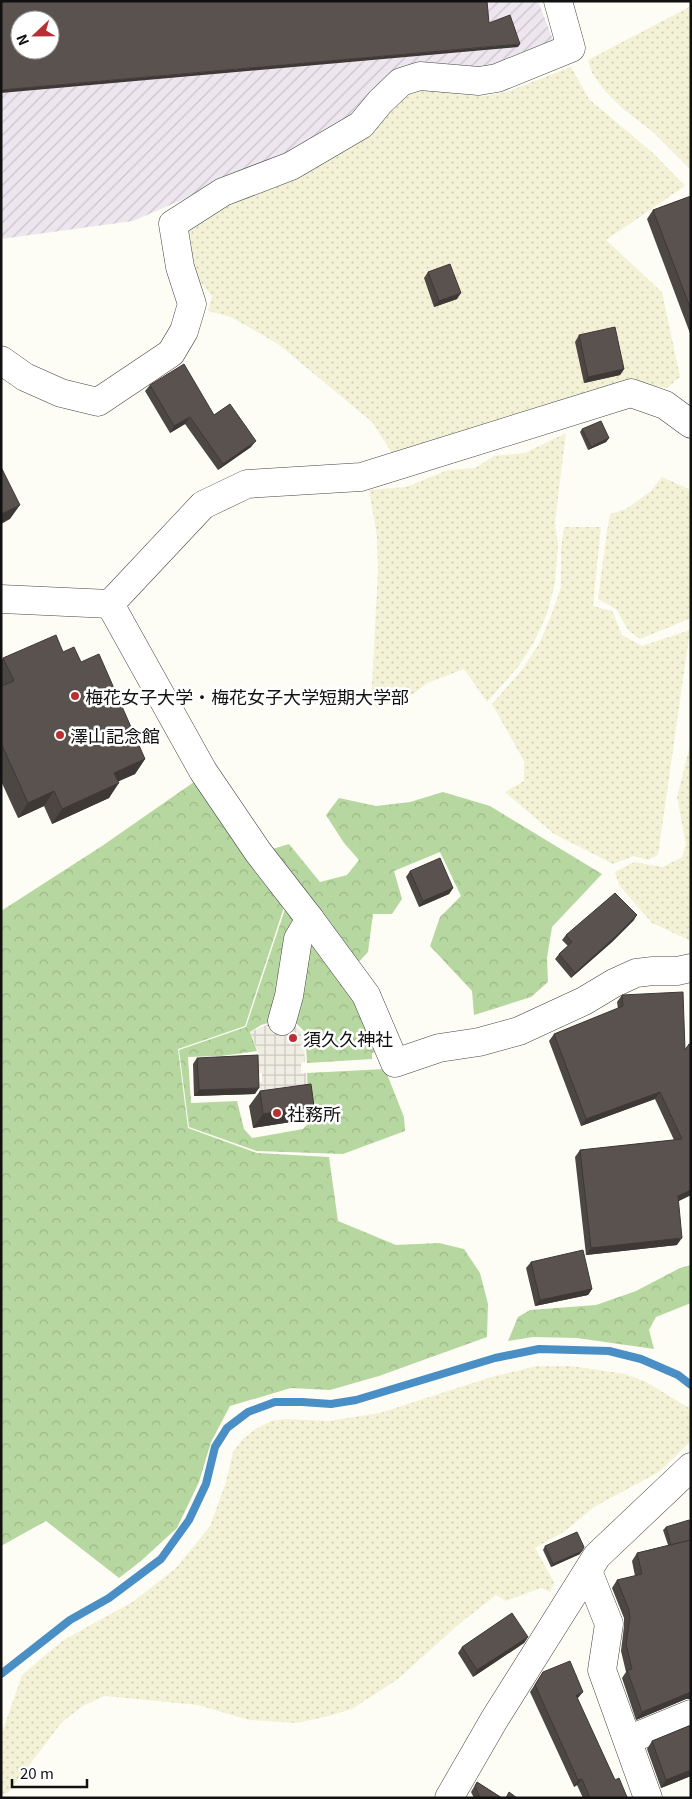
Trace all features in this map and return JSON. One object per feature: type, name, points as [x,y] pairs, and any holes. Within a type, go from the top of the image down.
[{"type":"street","points":[[1,360],[26,377],[61,393],[98,402],[171,353],[184,331],[192,304],[180,267],[172,224],[223,192],[291,166],[361,125],[380,102],[401,82],[420,76],[479,81],[497,78],[571,48],[558,1]]},
{"type":"street","points":[[1,599],[110,604],[203,505],[247,484],[361,478],[631,393],[665,405],[691,424]]},
{"type":"street","points":[[110,604],[203,771],[258,852],[366,995],[395,1062],[439,1048],[479,1042],[519,1031],[584,1001],[636,973],[677,971],[691,968]]},
{"type":"street","points":[[282,1021],[289,996],[298,939],[310,919]]},
{"type":"street","points":[[449,1798],[494,1720],[597,1556],[691,1467]]},
{"type":"street","points":[[588,1571],[609,1624],[602,1670],[648,1798]]},
{"type":"street","points":[[628,1740],[691,1714]]},
{"type":"shaded area","points":[[1,1],[538,1],[555,45],[494,71],[465,70],[415,63],[404,68],[353,117],[287,155],[133,221],[1,239]]},
{"type":"shaded area","points":[[290,1021],[303,1033],[305,1062],[301,1063],[301,1073],[306,1073],[307,1097],[260,1104],[259,1082],[262,1082],[262,1073],[259,1073],[258,1052],[250,1032],[274,1022]]},
{"type":"green space","points":[[691,6],[691,170],[653,132],[622,108],[605,91],[592,73],[588,60]]},
{"type":"green space","points":[[571,67],[589,99],[654,154],[685,186],[606,240],[662,292],[680,377],[667,388],[628,382],[395,458],[372,422],[278,344],[231,317],[208,311],[212,296],[199,281],[183,234],[221,208],[255,191],[293,181],[328,158],[394,105],[410,95],[424,90],[486,96],[509,91]]},
{"type":"green space","points":[[566,433],[555,522],[558,545],[555,583],[547,614],[534,642],[518,667],[487,702],[464,669],[427,683],[413,694],[378,708],[371,704],[378,570],[377,537],[369,490],[406,487],[448,470],[475,468],[494,456],[525,453]]},
{"type":"green space","points":[[662,477],[691,490],[691,607],[689,619],[640,639],[628,630],[616,609],[598,599],[607,531],[610,514],[626,509],[651,491]]},
{"type":"green space","points":[[564,527],[601,527],[593,606],[612,611],[622,635],[642,646],[690,630],[658,855],[648,860],[634,856],[613,864],[554,834],[505,792],[524,781],[524,761],[492,704],[521,671],[539,644],[551,616],[561,587],[561,549]]},
{"type":"green space","points":[[691,741],[691,941],[652,923],[619,885],[615,872],[634,862],[663,867],[682,857],[686,845],[677,797]]},
{"type":"green space","points":[[194,782],[285,904],[245,1026],[178,1049],[188,1128],[257,1153],[329,1157],[338,1221],[396,1245],[439,1243],[464,1249],[480,1273],[488,1304],[487,1337],[379,1376],[330,1390],[291,1388],[230,1406],[211,1442],[199,1482],[177,1528],[119,1578],[46,1521],[1,1546],[1,911],[102,846]]},
{"type":"green space","points":[[443,792],[490,806],[602,874],[552,927],[547,958],[548,982],[531,997],[474,1015],[472,991],[430,946],[440,917],[461,896],[440,852],[394,871],[402,899],[392,914],[373,914],[368,952],[356,965],[269,850],[289,844],[320,882],[347,875],[359,860],[344,843],[326,815],[339,798],[376,806],[410,802]]},
{"type":"green space","points":[[286,906],[297,920],[275,1021],[261,1025],[250,1032],[257,1051],[221,1056],[188,1057],[191,1103],[237,1101],[244,1129],[252,1138],[303,1129],[309,1122],[307,1073],[385,1069],[404,1117],[405,1131],[343,1154],[257,1151],[189,1127],[179,1050],[246,1027]]},
{"type":"green space","points":[[313,942],[357,1003],[377,1052],[372,1053],[372,1059],[307,1063],[305,1032],[293,1020],[307,951]]},
{"type":"green space","points":[[691,1265],[691,1303],[656,1317],[649,1330],[654,1349],[577,1338],[533,1337],[508,1341],[518,1317],[530,1310],[596,1305],[636,1291],[680,1268]]},
{"type":"green space","points":[[537,1366],[571,1366],[626,1374],[646,1382],[691,1409],[691,1441],[659,1472],[594,1507],[565,1531],[535,1548],[554,1582],[550,1592],[541,1588],[506,1601],[496,1595],[458,1625],[398,1679],[352,1709],[325,1717],[296,1723],[249,1720],[198,1705],[104,1696],[83,1706],[62,1722],[8,1793],[1,1794],[1,1736],[22,1675],[62,1641],[134,1601],[176,1568],[210,1526],[226,1482],[233,1452],[243,1439],[254,1430],[271,1421],[286,1419],[328,1421],[380,1413],[491,1377]]},
{"type":"building","points":[[1,1],[487,1],[489,23],[510,15],[520,44],[1,90]]},
{"type":"building","points":[[691,196],[691,310],[653,210]]},
{"type":"building","points":[[450,264],[461,293],[439,301],[428,272]]},
{"type":"building","points":[[615,327],[624,369],[588,377],[579,335]]},
{"type":"building","points":[[184,364],[214,415],[230,404],[256,441],[223,464],[190,417],[174,426],[150,385]]},
{"type":"building","points":[[601,421],[609,438],[591,447],[582,429]]},
{"type":"building","points":[[1,467],[20,505],[1,514]]},
{"type":"building","name":"澤山記念館","points":[[56,635],[63,652],[74,647],[81,662],[99,654],[145,759],[114,773],[119,783],[62,809],[54,791],[28,803],[1,743],[1,686],[14,681],[3,658]]},
{"type":"building","points":[[440,858],[453,888],[423,901],[410,871]]},
{"type":"building","points":[[615,893],[637,915],[575,973],[559,954],[572,942],[566,935]]},
{"type":"building","points":[[683,992],[685,1050],[691,1044],[691,1190],[678,1196],[682,1238],[591,1248],[580,1150],[682,1139],[660,1092],[586,1119],[554,1034],[623,1006],[622,995]]},
{"type":"building","points":[[258,1055],[259,1088],[199,1090],[197,1058]]},
{"type":"building","points":[[311,1084],[314,1106],[263,1114],[260,1091]]},
{"type":"building","points":[[583,1250],[592,1289],[540,1300],[531,1262]]},
{"type":"building","points":[[689,1520],[691,1540],[671,1545],[666,1527]]},
{"type":"building","points":[[577,1532],[584,1547],[582,1551],[553,1564],[545,1546]]},
{"type":"building","points":[[691,1540],[691,1692],[642,1712],[627,1670],[632,1669],[626,1644],[630,1618],[629,1610],[617,1580],[642,1574],[637,1553]]},
{"type":"building","points":[[512,1613],[528,1637],[477,1670],[462,1647]]},
{"type":"building","points":[[570,1661],[583,1692],[576,1695],[615,1780],[619,1778],[627,1797],[590,1798],[582,1779],[578,1780],[535,1685],[543,1672]]},
{"type":"building","points":[[691,1725],[691,1770],[666,1780],[652,1741]]},
{"type":"building","points":[[477,1782],[502,1798],[480,1798],[475,1786]]},
{"type":"building","points":[[509,1792],[517,1798],[506,1798]]},
{"type":"waterway","points":[[1,1674],[70,1620],[109,1598],[161,1559],[189,1520],[206,1484],[215,1447],[227,1428],[248,1412],[275,1402],[331,1404],[356,1400],[495,1358],[539,1349],[609,1351],[641,1359],[678,1375],[691,1385]]},
{"type":"place","name":"梅花女子大学・梅花女子大学短期大学部","points":[[75,696]]},
{"type":"place","name":"澤山記念館","points":[[60,735]]},
{"type":"place","name":"須久久神社","points":[[293,1038]]},
{"type":"place","name":"社務所","points":[[277,1113]]}]
